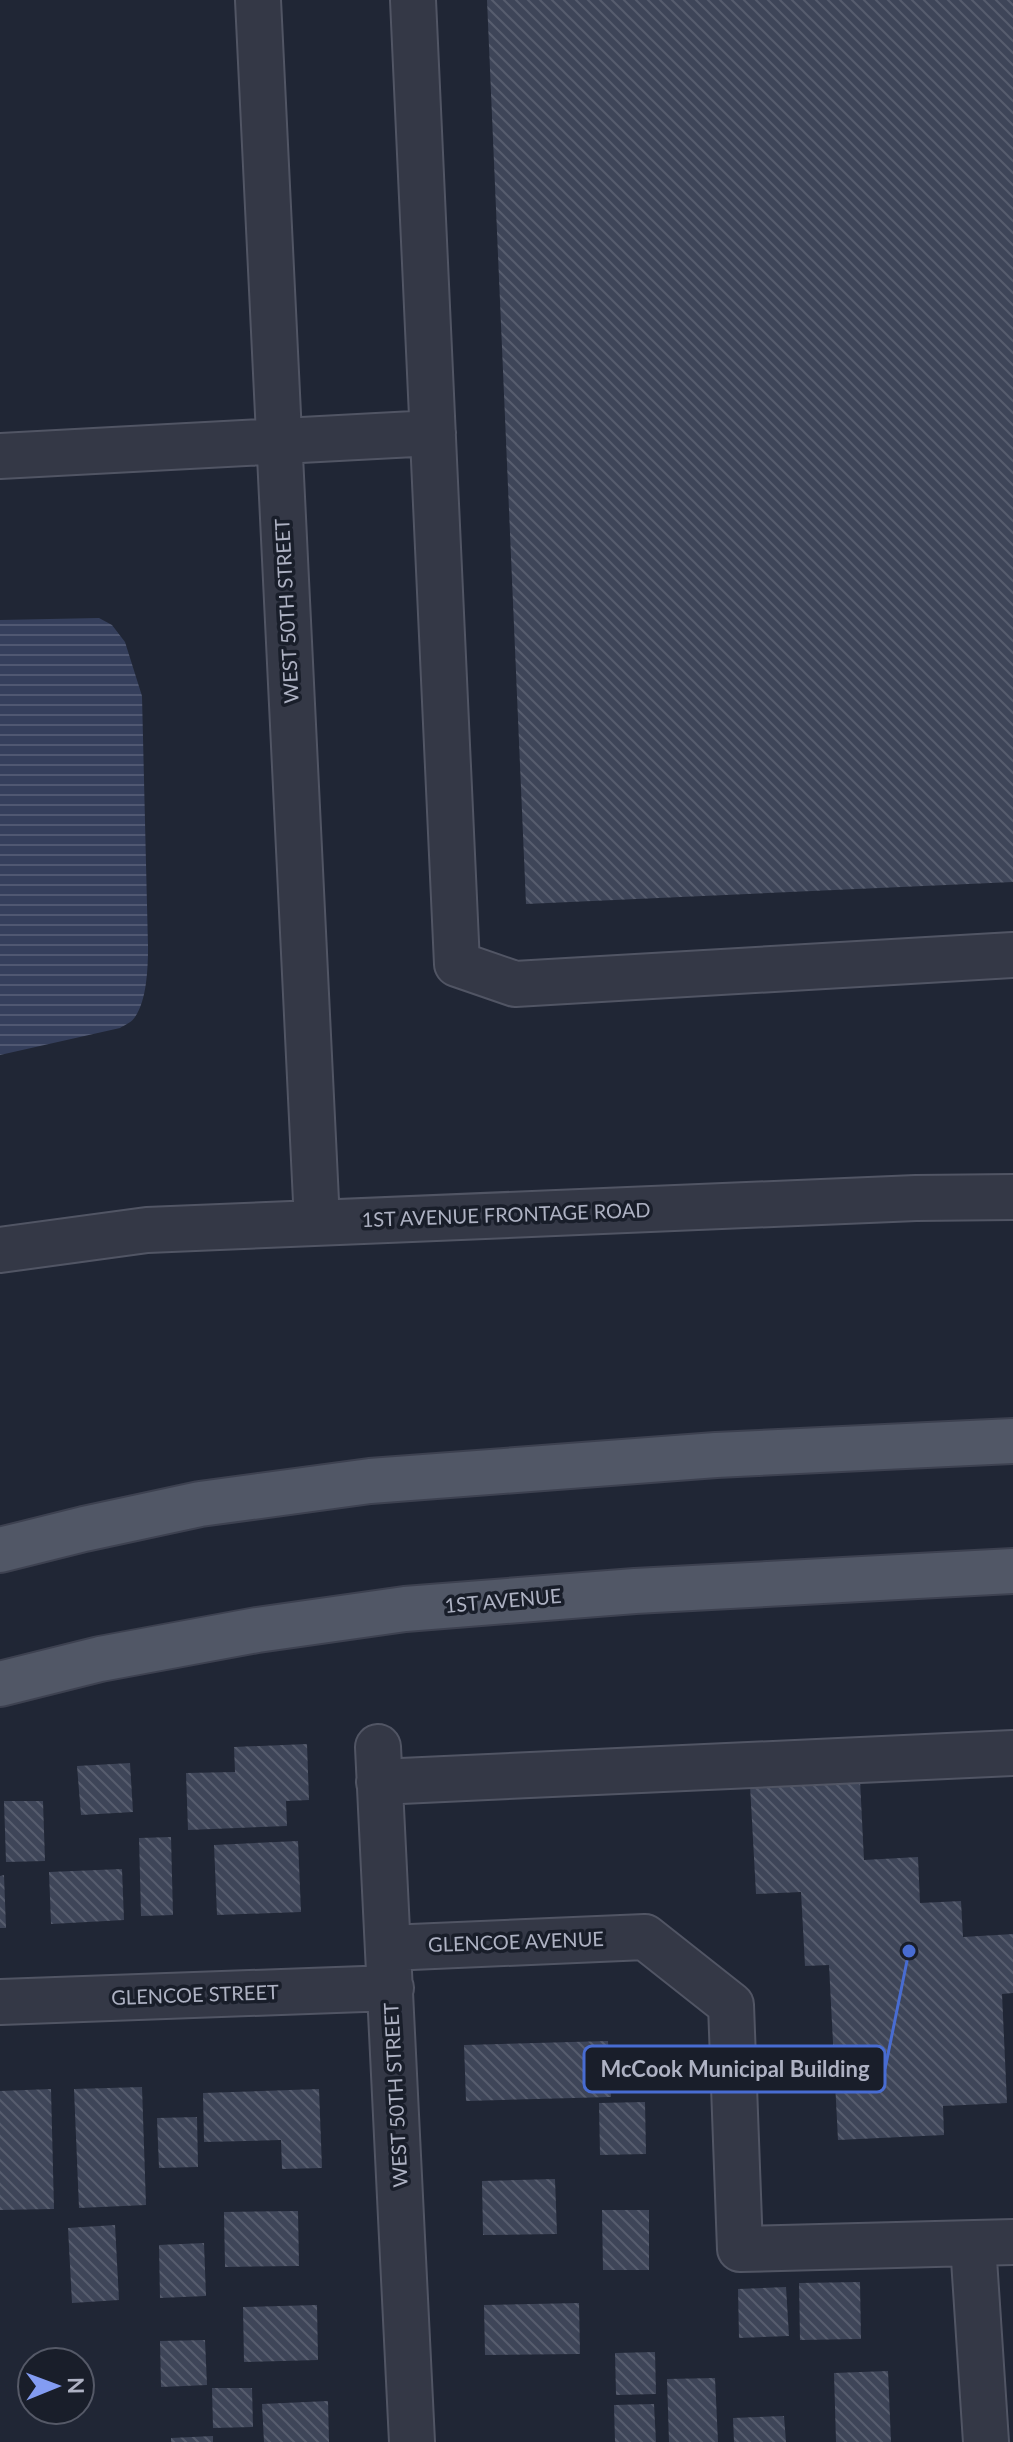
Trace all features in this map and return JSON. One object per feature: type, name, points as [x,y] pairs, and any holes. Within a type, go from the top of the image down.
[{"type":"main road","points":[[716,1455],[1013,1418]]},
{"type":"main road","points":[[0,1550],[200,1504],[354,1483],[716,1455],[1013,1441]]},
{"type":"main road","name":"1ST AVENUE","points":[[0,1684],[100,1659],[241,1632],[405,1609],[651,1590],[1013,1571]]},
{"type":"street","name":"WEST 50TH STREET","points":[[258,0],[317,1222]]},
{"type":"street","points":[[413,0],[457,964],[515,984],[1013,955]]},
{"type":"street","points":[[0,456],[433,433]]},
{"type":"street","name":"1ST AVENUE FRONTAGE ROAD","points":[[0,1250],[147,1230],[916,1198],[1013,1197]]},
{"type":"street","name":"WEST 50TH STREET","points":[[412,2442],[378,1765],[1013,1753]]},
{"type":"street","name":"GLENCOE AVENUE","points":[[389,1968],[645,1937],[731,2005],[740,2249],[993,2243]]},
{"type":"street","name":"GLENCOE STREET","points":[[0,2002],[389,1968]]},
{"type":"street","points":[[986,2442],[993,2243]]},
{"type":"water","points":[[99,618],[112,625],[125,642],[142,696],[148,947],[144,993],[135,1017],[120,1028],[0,1055],[0,620]]},
{"type":"building","points":[[487,0],[1013,0],[1013,882],[526,904]]},
{"type":"building","points":[[307,1744],[309,1800],[286,1801],[287,1826],[188,1830],[186,1773],[235,1772],[234,1747]]},
{"type":"building","points":[[130,1763],[133,1812],[81,1815],[77,1766]]},
{"type":"building","points":[[860,1780],[864,1860],[918,1857],[920,1903],[961,1901],[963,1937],[1013,1934],[1013,1993],[1002,1994],[1007,2103],[943,2106],[944,2135],[838,2140],[829,1965],[805,1966],[801,1892],[756,1894],[750,1785]]},
{"type":"building","points":[[4,1801],[43,1801],[45,1861],[6,1862]]},
{"type":"building","points":[[171,1837],[173,1915],[141,1916],[139,1838]]},
{"type":"building","points":[[298,1841],[301,1912],[217,1915],[214,1845]]},
{"type":"building","points":[[122,1869],[124,1920],[51,1924],[49,1872]]},
{"type":"building","points":[[4,1875],[6,1928],[0,1928],[0,1876]]},
{"type":"building","points":[[608,2041],[611,2097],[466,2101],[464,2045]]},
{"type":"building","points":[[142,2087],[146,2205],[79,2208],[74,2089]]},
{"type":"building","points":[[51,2089],[54,2209],[0,2210],[0,2091]]},
{"type":"building","points":[[319,2089],[322,2168],[282,2169],[281,2140],[204,2142],[203,2093]]},
{"type":"building","points":[[645,2102],[646,2154],[600,2155],[599,2103]]},
{"type":"building","points":[[197,2117],[198,2167],[159,2168],[157,2118]]},
{"type":"building","points":[[555,2179],[557,2234],[483,2235],[482,2181]]},
{"type":"building","points":[[602,2210],[649,2210],[649,2270],[603,2270]]},
{"type":"building","points":[[298,2211],[299,2266],[225,2267],[224,2212]]},
{"type":"building","points":[[115,2225],[119,2300],[72,2303],[68,2228]]},
{"type":"building","points":[[204,2243],[206,2296],[160,2298],[159,2245]]},
{"type":"building","points":[[860,2282],[861,2339],[800,2340],[799,2283]]},
{"type":"building","points":[[786,2287],[789,2336],[739,2338],[738,2289]]},
{"type":"building","points":[[579,2303],[580,2354],[485,2355],[484,2305]]},
{"type":"building","points":[[317,2305],[318,2360],[244,2362],[243,2307]]},
{"type":"building","points":[[205,2340],[207,2385],[161,2387],[160,2341]]},
{"type":"building","points":[[655,2352],[656,2394],[616,2395],[615,2353]]},
{"type":"building","points":[[888,2371],[891,2442],[836,2442],[834,2373]]},
{"type":"building","points":[[715,2378],[718,2442],[669,2442],[667,2379]]},
{"type":"building","points":[[212,2388],[252,2388],[253,2427],[213,2428]]},
{"type":"building","points":[[328,2401],[329,2442],[264,2442],[262,2404]]},
{"type":"building","points":[[654,2404],[656,2442],[615,2442],[614,2405]]},
{"type":"building","points":[[784,2416],[786,2442],[734,2442],[733,2418]]},
{"type":"building","points":[[213,2436],[213,2442],[171,2442],[171,2438]]},
{"type":"place","name":"McCook Municipal Building","points":[[909,1951]]}]
